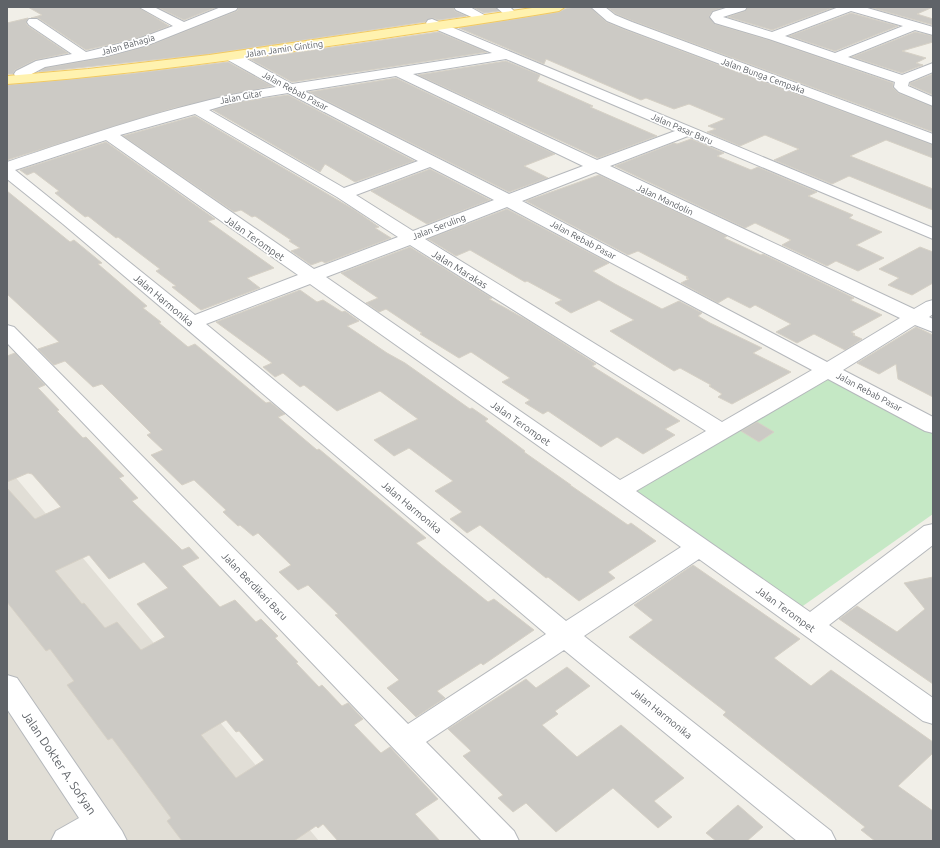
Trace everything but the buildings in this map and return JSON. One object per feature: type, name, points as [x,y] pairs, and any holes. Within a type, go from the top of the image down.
[{"type":"main road","name":"Jalan Jamin Ginting","points":[[7,75],[98,67],[435,25],[506,9],[538,7]]},
{"type":"main road","name":"Jalan Jamin Ginting","points":[[7,80],[88,73],[231,56],[559,7]]},
{"type":"street","points":[[145,7],[182,26]]},
{"type":"street","name":"Jalan Bahagia","points":[[21,74],[41,64],[107,52],[143,42],[232,7]]},
{"type":"street","points":[[460,7],[480,16]]},
{"type":"street","name":"Jalan Bunga Cempaka","points":[[597,7],[611,18],[628,26],[933,140]]},
{"type":"street","points":[[741,7],[717,15],[716,17],[719,20],[773,36],[902,80],[933,67]]},
{"type":"street","points":[[773,36],[850,7],[933,31]]},
{"type":"street","points":[[33,22],[83,56]]},
{"type":"street","name":"Jalan Pasar Baru","points":[[435,25],[933,234]]},
{"type":"street","points":[[836,57],[914,26]]},
{"type":"street","name":"Jalan Gitar","points":[[7,167],[108,134],[238,96],[506,55]]},
{"type":"street","name":"Jalan Rebab Pasar","points":[[231,56],[288,88],[509,201],[933,426]]},
{"type":"street","name":"Jalan Mandolin","points":[[398,72],[933,326]]},
{"type":"street","points":[[902,80],[901,86],[904,89],[933,102]]},
{"type":"street","points":[[835,103],[854,95]]},
{"type":"street","name":"Jalan Marakas","points":[[196,108],[343,194],[722,432]]},
{"type":"street","name":"Jalan Seruling","points":[[192,323],[687,131]]},
{"type":"street","name":"Jalan Terompet","points":[[108,134],[700,547],[933,714]]},
{"type":"street","points":[[343,194],[432,161]]},
{"type":"street","name":"Jalan Harmonika","points":[[7,171],[192,323],[566,636],[820,841]]},
{"type":"street","points":[[619,491],[828,370],[933,306]]},
{"type":"street","name":"Jalan Berdikari Baru","points":[[7,331],[503,841]]},
{"type":"street","points":[[810,626],[929,540]]},
{"type":"street","points":[[405,741],[700,547]]},
{"type":"street","name":"Jalan Dokter A. Sofyan","points":[[7,686],[105,832]]},
{"type":"street","points":[[67,841],[105,832]]},
{"type":"shaded area","points":[[7,467],[319,841],[7,841]]},
{"type":"green space","points":[[826,374],[933,433],[933,514],[800,608],[635,492]]}]
